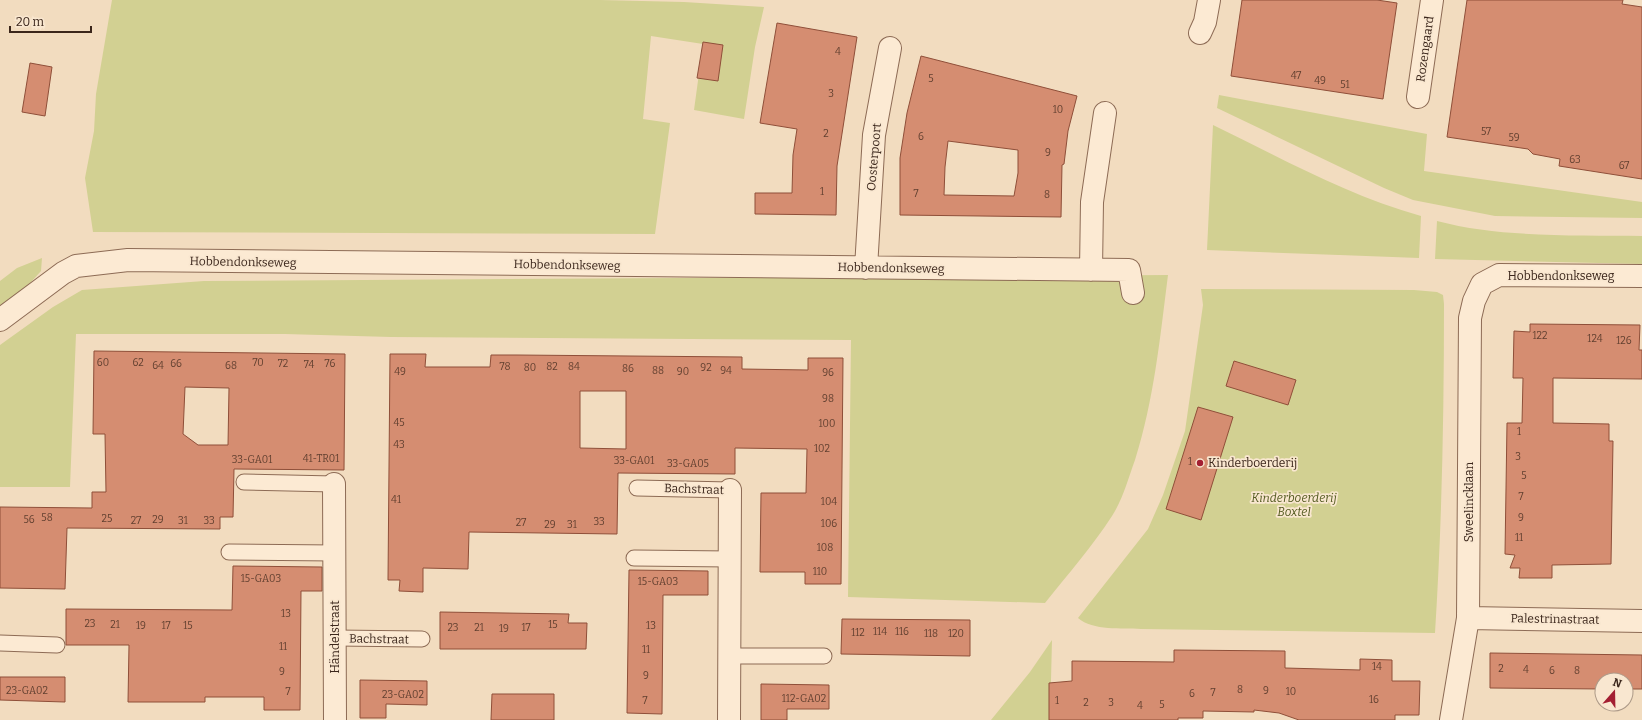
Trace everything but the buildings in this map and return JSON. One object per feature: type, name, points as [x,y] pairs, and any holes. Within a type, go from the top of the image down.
[{"type":"street","points":[[1200,33],[1205,22],[1209,0]]},
{"type":"street","name":"Rozengaard","points":[[1418,97],[1432,0]]},
{"type":"street","name":"Oosterpoort","points":[[866,268],[874,135],[890,48]]},
{"type":"street","points":[[1091,270],[1092,202],[1105,112]]},
{"type":"street","name":"Hobbendonkseweg","points":[[0,320],[63,273],[76,266],[128,260],[1129,270],[1133,293]]},
{"type":"street","name":"Hobbendonkseweg","points":[[1482,284],[1498,275],[1642,276]]},
{"type":"street","name":"Sweelincklaan","points":[[1452,720],[1468,618],[1470,318],[1474,301],[1482,284]]},
{"type":"street","name":"Händelstraat","points":[[334,484],[336,638],[335,720]]},
{"type":"street","name":"Bachstraat","points":[[729,720],[730,490]]},
{"type":"street","name":"Palestrinastraat","points":[[1468,618],[1642,621]]},
{"type":"lane","name":"Händelstraat","points":[[244,482],[334,484]]},
{"type":"lane","name":"Bachstraat","points":[[637,488],[730,490]]},
{"type":"lane","points":[[229,552],[335,553]]},
{"type":"lane","points":[[634,558],[730,559]]},
{"type":"lane","name":"Bachstraat","points":[[336,638],[422,639]]},
{"type":"lane","points":[[0,643],[57,645]]},
{"type":"lane","points":[[730,656],[824,656]]},
{"type":"green space","points":[[112,0],[600,0],[684,2],[764,7],[755,47],[744,119],[694,110],[703,44],[651,36],[643,119],[670,123],[655,234],[93,232],[85,178],[94,131],[96,94]]},
{"type":"green space","points":[[1219,95],[1427,134],[1424,171],[1642,202],[1642,218],[1495,216],[1413,200],[1384,188],[1217,108]]},
{"type":"green space","points":[[1213,125],[1341,187],[1394,208],[1421,216],[1419,258],[1207,250]]},
{"type":"green space","points":[[1437,221],[1513,233],[1642,236],[1642,264],[1435,259]]},
{"type":"green space","points":[[42,258],[41,271],[23,291],[0,307],[0,281],[17,268]]},
{"type":"green space","points":[[1168,275],[1152,392],[1142,437],[1125,489],[1116,509],[1088,550],[1045,603],[848,597],[851,340],[391,337],[285,334],[76,334],[70,487],[0,487],[0,345],[53,307],[82,290],[204,281]]},
{"type":"green space","name":"Kinderboerderij Boxtel","points":[[1201,289],[1414,290],[1437,292],[1443,295],[1444,345],[1442,468],[1435,633],[1117,629],[1092,625],[1078,618],[1148,529],[1163,495],[1185,431],[1203,305]]},
{"type":"green space","points":[[1052,640],[1050,720],[991,720],[1030,672]]},
{"type":"place","name":"Kinderboerderij","points":[[1200,463]]}]
